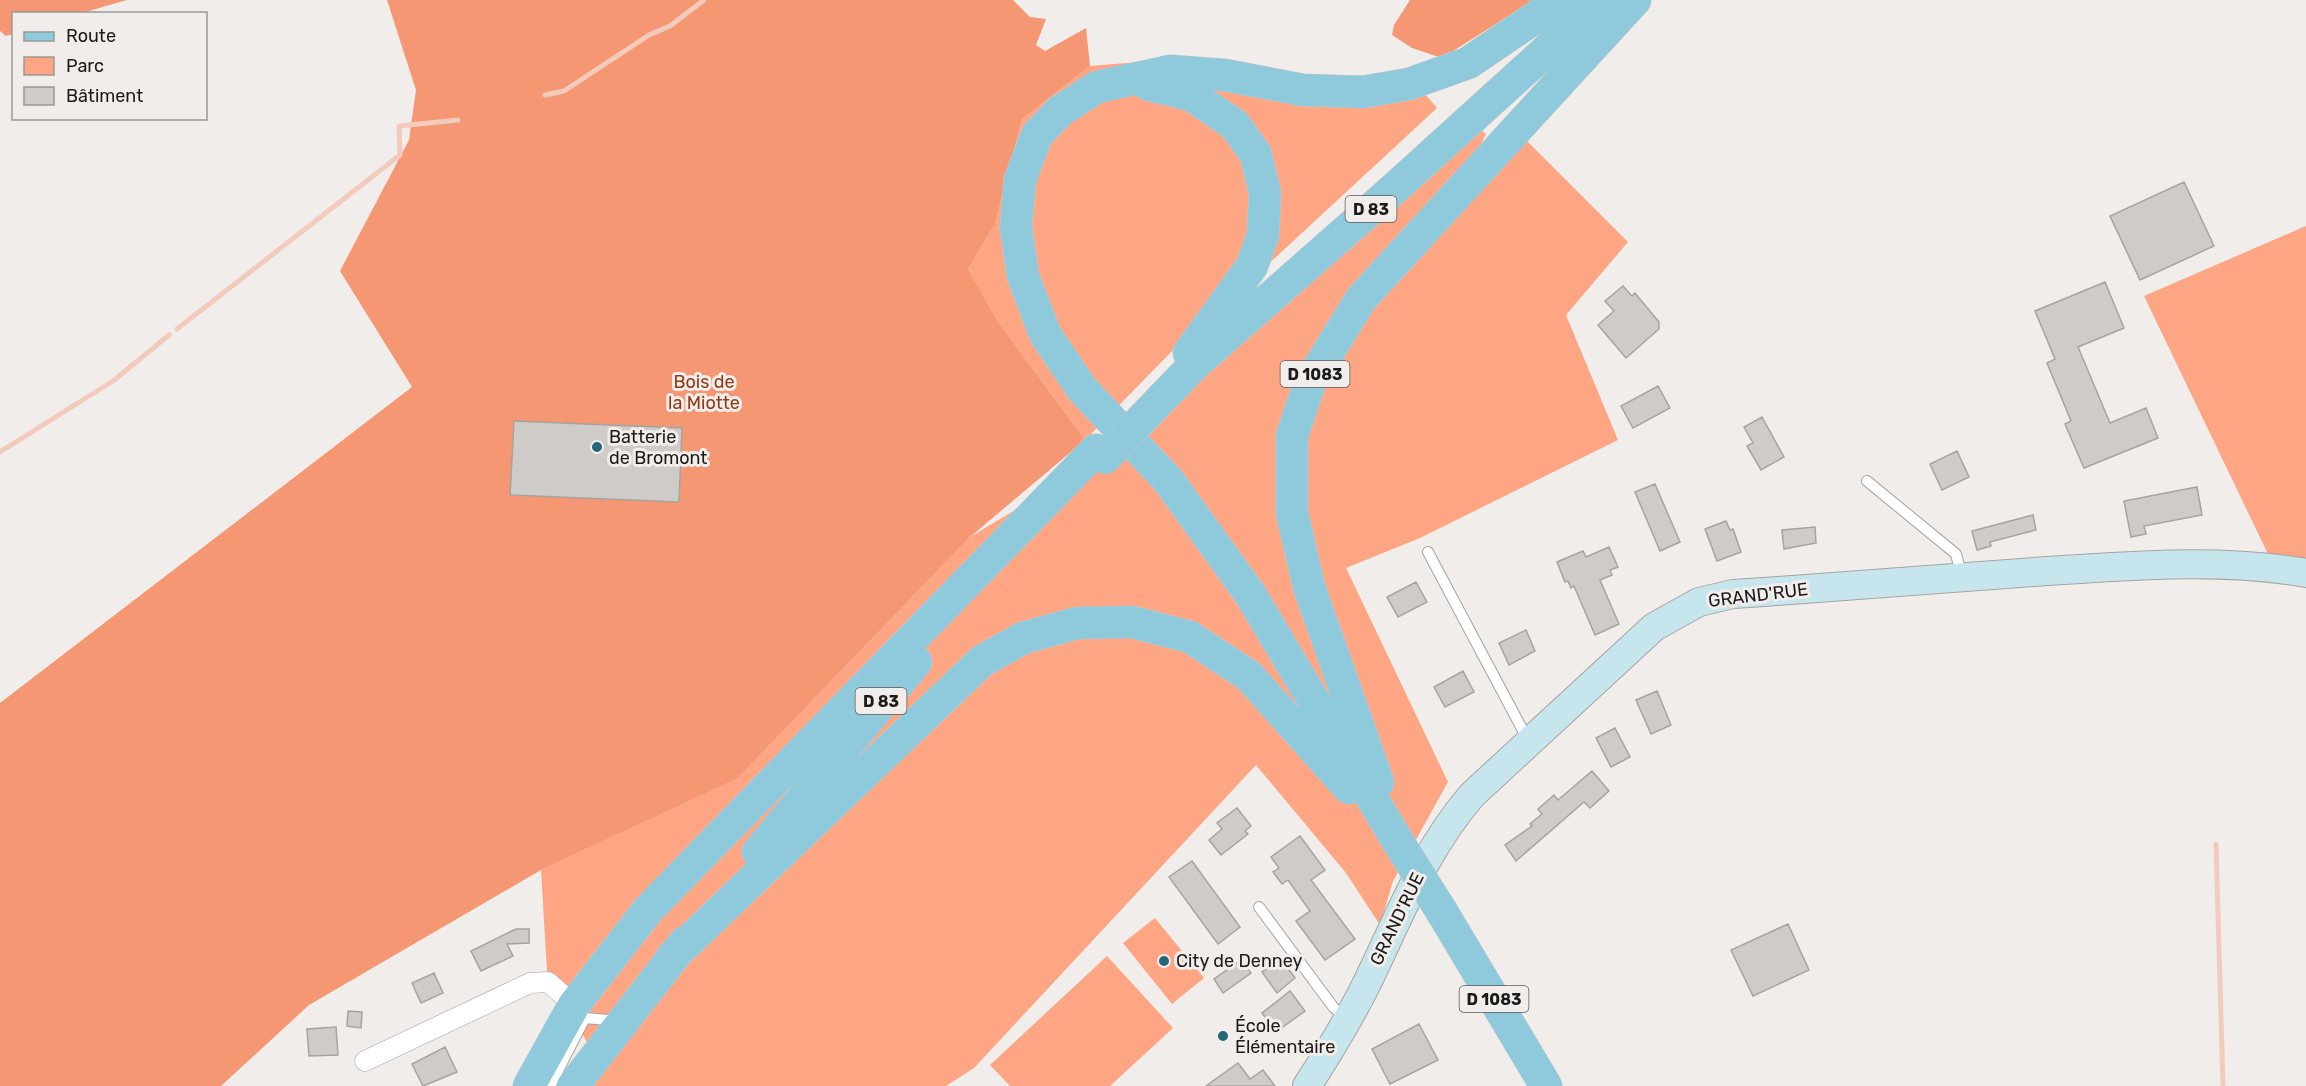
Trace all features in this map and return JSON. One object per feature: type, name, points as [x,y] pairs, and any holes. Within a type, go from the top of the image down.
[{"type":"main road","name":"D 1083","points":[[1546,1086],[1250,594],[1168,480],[1082,389],[1044,334],[1027,285],[1016,226],[1020,180],[1037,135],[1060,111],[1097,87],[1170,71],[1224,75],[1303,90],[1363,92],[1409,84],[1468,63],[1561,0]]},
{"type":"main road","name":"D 83","points":[[529,1086],[648,910],[1100,454],[1136,416],[1188,354],[1572,0]]},
{"type":"main road","name":"D 83","points":[[1136,416],[1396,188],[1602,0]]},
{"type":"main road","name":"D 1083","points":[[1400,845],[1309,587],[1292,513],[1292,436],[1310,382],[1361,299],[1635,0]]},
{"type":"main road","name":"D 1083","points":[[1127,80],[1191,95],[1235,124],[1256,155],[1265,194],[1263,235],[1252,266],[1188,354]]},
{"type":"main road","name":"D 83","points":[[573,1086],[672,957],[898,681],[1100,454]]},
{"type":"main road","name":"D 1083","points":[[672,957],[982,662],[1023,638],[1077,623],[1132,622],[1190,637],[1249,676],[1400,845]]},
{"type":"street","name":"GRAND'RUE","points":[[1306,1086],[1348,1018],[1429,854],[1449,822],[1472,795],[1654,627],[1699,602],[1733,594],[1962,577],[2203,563],[2277,568],[2306,573]]},
{"type":"street","points":[[365,1061],[530,983],[548,982],[579,1012]]},
{"type":"lane","points":[[1867,481],[1956,554],[1962,577]]},
{"type":"lane","points":[[1428,552],[1529,742]]},
{"type":"lane","points":[[1259,907],[1334,1008],[1348,1018]]},
{"type":"lane","points":[[550,1086],[579,1012],[622,1021]]},
{"type":"green space","points":[[0,0],[127,0],[85,12],[12,12],[12,34],[6,36],[0,31]]},
{"type":"green space","name":"Bois de la Miotte","points":[[387,0],[1013,0],[1030,17],[1046,19],[1036,45],[1045,51],[1086,28],[1090,66],[1022,119],[995,224],[968,269],[997,320],[1085,440],[970,537],[737,779],[541,870],[309,1005],[221,1086],[0,1086],[0,703],[412,387],[340,271],[409,140],[416,90]]},
{"type":"green space","points":[[1410,0],[1534,0],[1442,58],[1412,48],[1392,35],[1394,25]]},
{"type":"green space","points":[[1163,60],[1308,80],[1389,73],[1425,94],[1437,108],[1276,257],[1211,308],[1182,341],[1085,440],[997,320],[968,269],[995,224],[1022,119],[1090,66]]},
{"type":"green space","points":[[1478,128],[1486,134],[1470,166],[1526,140],[1628,242],[1566,315],[1618,440],[1420,538],[1346,568],[1448,782],[1393,881],[1380,925],[1346,873],[1256,765],[974,1068],[946,1086],[593,1086],[602,1069],[547,971],[541,870],[737,779],[970,537],[1142,434]]},
{"type":"green space","points":[[2306,226],[2306,559],[2268,554],[2144,296]]},
{"type":"green space","name":"City de Denney","points":[[1155,918],[1204,978],[1172,1004],[1123,943]]},
{"type":"green space","points":[[1107,956],[1173,1028],[1110,1086],[1010,1086],[990,1065]]},
{"type":"building","points":[[2184,182],[2214,246],[2140,280],[2110,216]]},
{"type":"building","points":[[2105,282],[2124,328],[2078,347],[2110,423],[2146,408],[2158,438],[2084,468],[2065,424],[2071,421],[2047,363],[2055,359],[2035,311]]},
{"type":"building","points":[[1623,286],[1632,296],[1635,293],[1659,322],[1659,329],[1626,358],[1598,325],[1614,311],[1605,301]]},
{"type":"building","points":[[1658,386],[1670,408],[1633,428],[1621,406]]},
{"type":"building","points":[[1762,417],[1784,457],[1761,470],[1747,446],[1753,443],[1744,427]]},
{"type":"building","name":"Batterie de Bromont","points":[[514,421],[682,428],[679,502],[510,495]]},
{"type":"building","points":[[1957,451],[1969,477],[1942,490],[1930,464]]},
{"type":"building","points":[[1655,484],[1680,542],[1660,551],[1635,492]]},
{"type":"building","points":[[2197,487],[2202,515],[2144,526],[2146,534],[2131,537],[2124,501]]},
{"type":"building","points":[[2033,515],[2036,530],[1990,542],[1991,546],[1977,550],[1972,531]]},
{"type":"building","points":[[1726,521],[1730,530],[1733,529],[1741,552],[1717,561],[1705,529]]},
{"type":"building","points":[[1815,527],[1816,543],[1784,549],[1782,530]]},
{"type":"building","points":[[1609,547],[1618,567],[1610,570],[1612,575],[1600,580],[1619,624],[1595,635],[1574,586],[1571,588],[1568,581],[1565,582],[1557,562],[1583,551],[1586,557]]},
{"type":"building","points":[[1416,582],[1427,602],[1398,617],[1387,597]]},
{"type":"building","points":[[1526,630],[1535,651],[1509,665],[1499,643]]},
{"type":"building","points":[[1463,671],[1474,692],[1445,707],[1434,687]]},
{"type":"building","points":[[1657,691],[1671,725],[1651,734],[1636,700]]},
{"type":"building","points":[[1615,728],[1630,757],[1611,767],[1596,738]]},
{"type":"building","points":[[1592,771],[1609,791],[1590,808],[1584,802],[1516,861],[1505,845],[1532,826],[1530,824],[1542,814],[1538,809],[1554,795],[1558,800]]},
{"type":"building","points":[[1237,808],[1251,826],[1245,831],[1248,834],[1221,855],[1209,840],[1222,829],[1217,823]]},
{"type":"building","points":[[1300,836],[1325,870],[1311,880],[1355,939],[1325,960],[1296,921],[1310,911],[1288,880],[1282,884],[1273,872],[1279,868],[1271,857]]},
{"type":"building","points":[[1192,861],[1240,927],[1218,944],[1169,877]]},
{"type":"building","points":[[1788,924],[1809,970],[1753,996],[1731,950]]},
{"type":"building","points":[[516,929],[529,929],[529,943],[507,944],[513,956],[481,971],[471,951]]},
{"type":"building","points":[[1281,959],[1295,978],[1277,993],[1262,972]]},
{"type":"building","points":[[1241,960],[1251,973],[1223,993],[1214,979]]},
{"type":"building","points":[[434,973],[443,993],[421,1003],[412,983]]},
{"type":"building","points":[[1290,991],[1305,1011],[1276,1032],[1262,1013]]},
{"type":"building","points":[[348,1011],[362,1012],[361,1028],[347,1026]]},
{"type":"building","points":[[1419,1024],[1438,1060],[1390,1084],[1372,1049]]},
{"type":"building","points":[[336,1027],[338,1055],[309,1056],[307,1029]]},
{"type":"building","points":[[445,1047],[457,1072],[423,1086],[412,1064]]},
{"type":"building","points":[[1238,1063],[1250,1079],[1263,1070],[1275,1086],[1206,1086]]},
{"type":"waterway","points":[[545,95],[564,91],[649,35],[670,26],[704,0]]},
{"type":"waterway","points":[[177,329],[400,155],[399,126],[458,120]]},
{"type":"waterway","points":[[0,452],[113,381],[169,335]]},
{"type":"waterway","points":[[2216,844],[2223,1086]]},
{"type":"place","name":"Batterie de Bromont","points":[[597,447]]},
{"type":"place","name":"City de Denney","points":[[1164,961]]},
{"type":"place","name":"École Élémentaire","points":[[1223,1036]]}]
